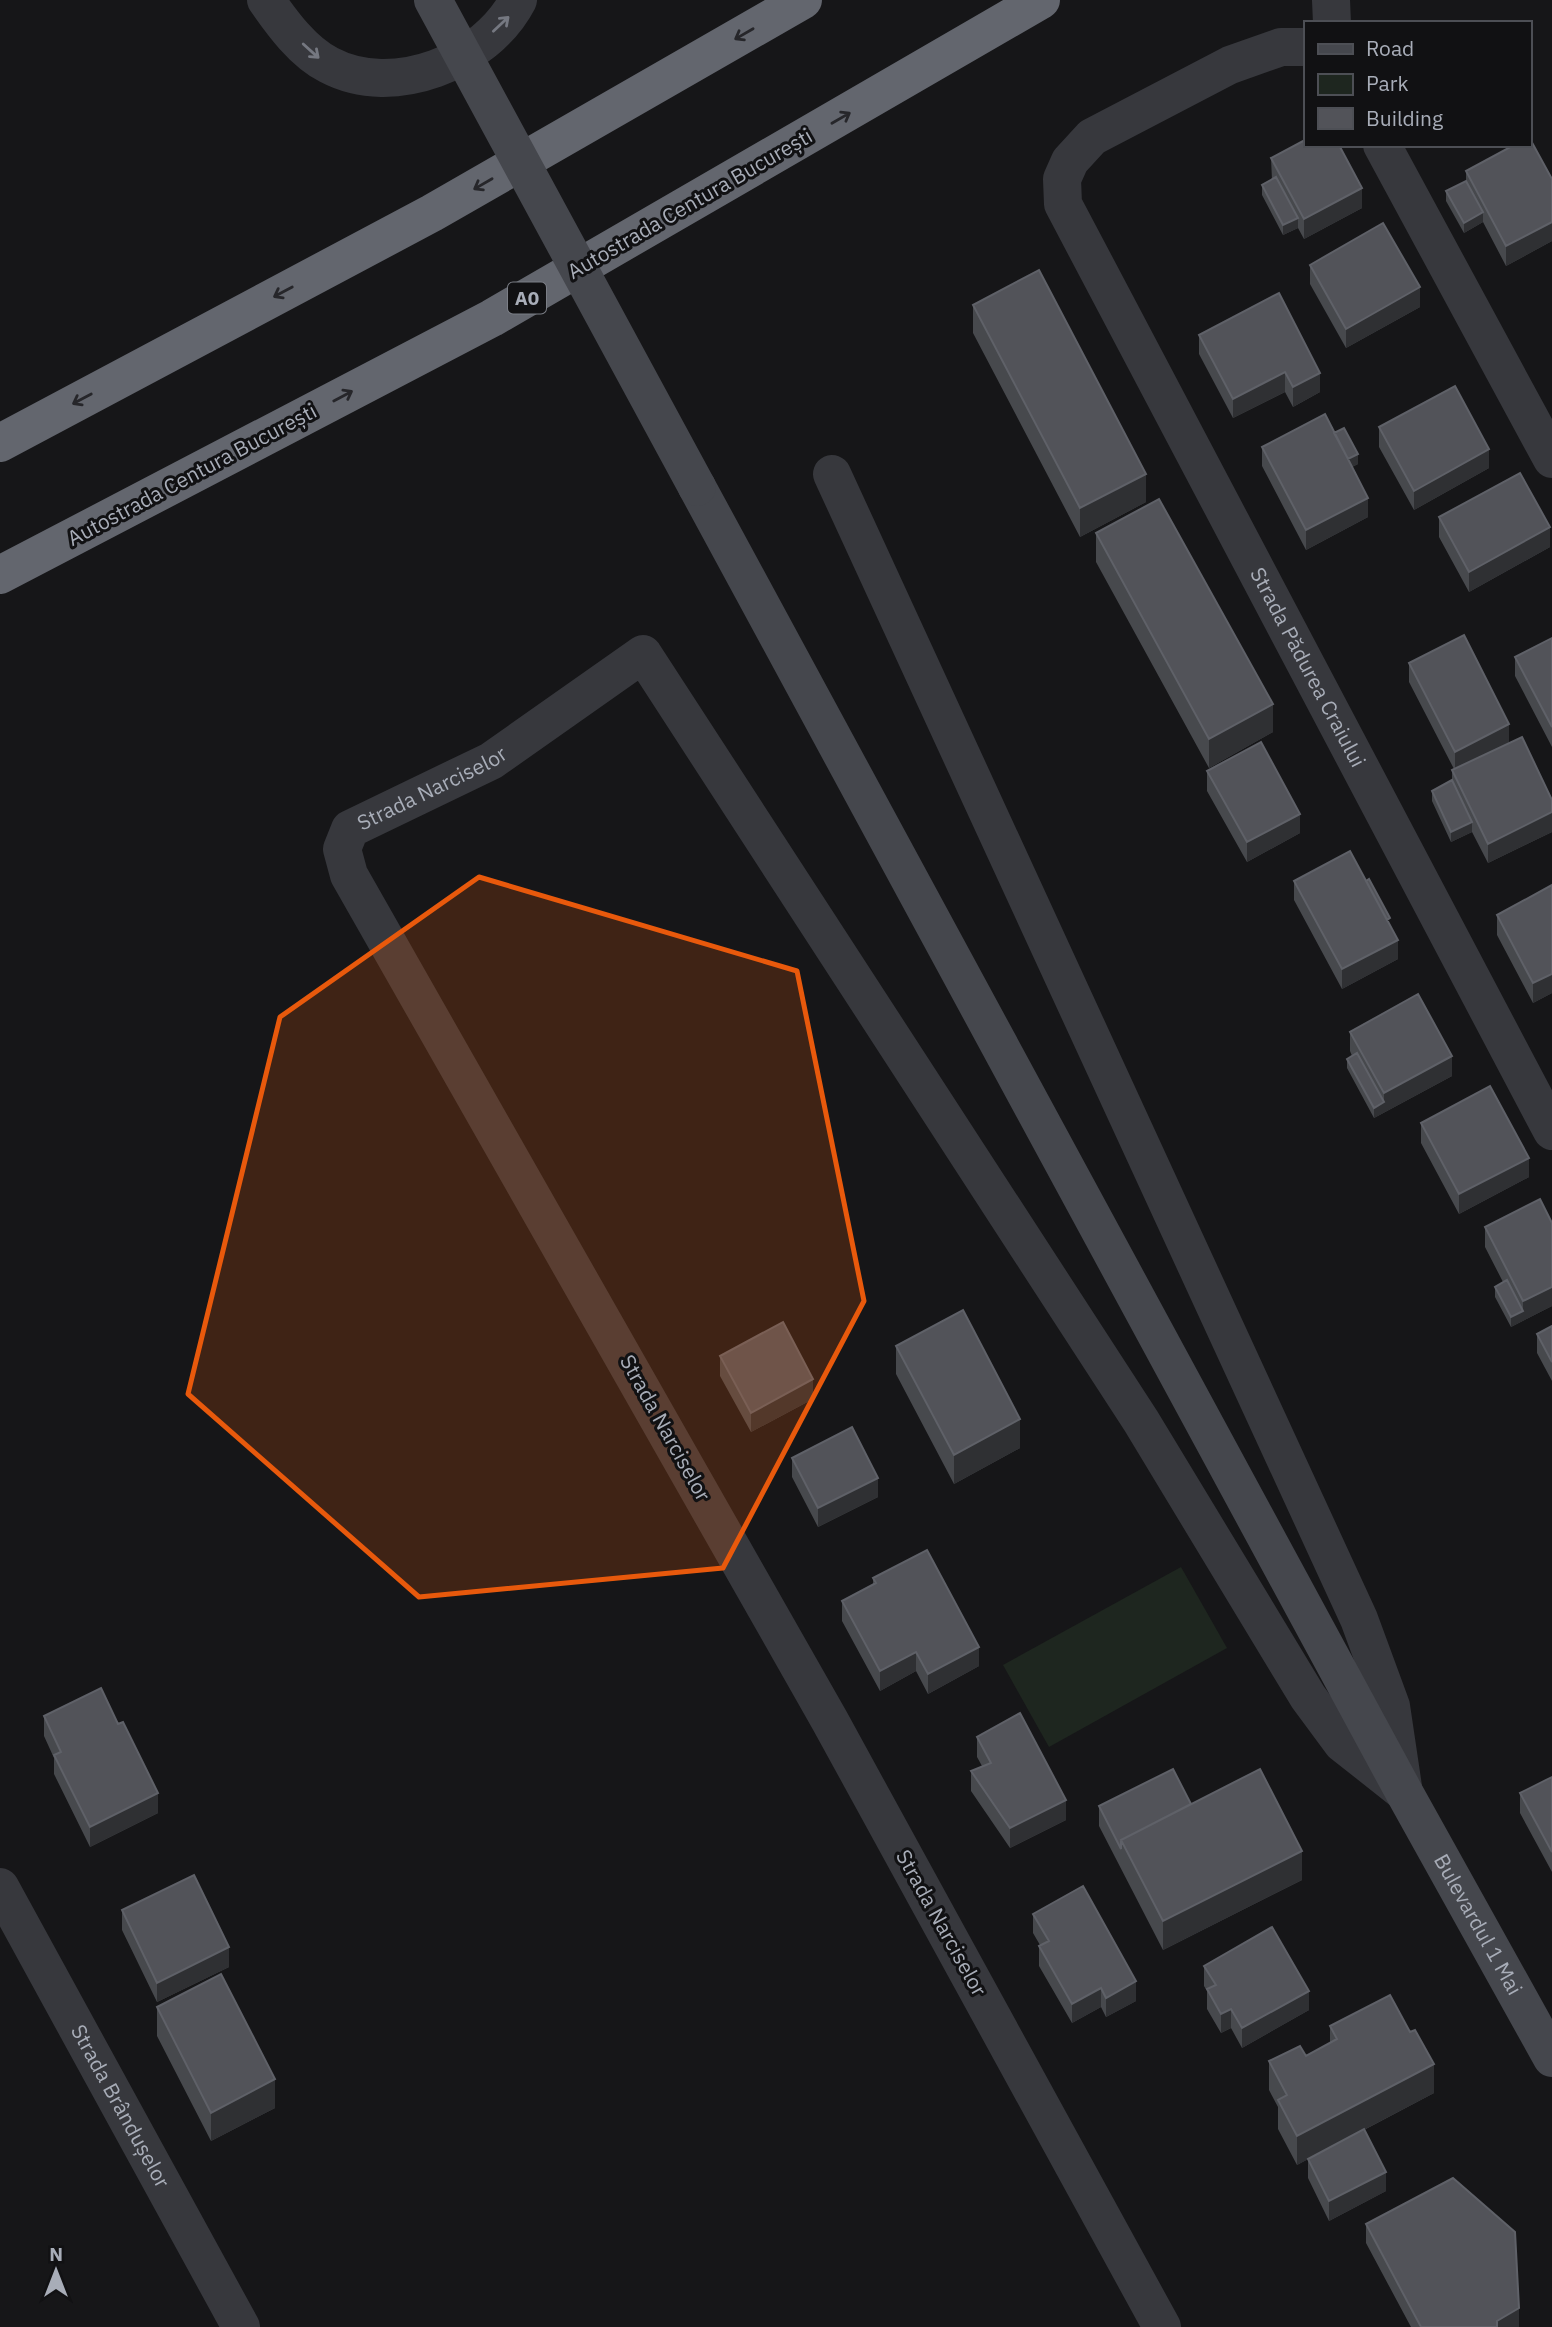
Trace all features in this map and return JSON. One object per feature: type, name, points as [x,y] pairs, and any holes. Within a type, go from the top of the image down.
[{"type":"highway","points":[[0,443],[432,213],[803,0]]},
{"type":"highway","name":"Autostrada Centura București","points":[[0,575],[492,318],[1041,0]]},
{"type":"main road","name":"Bulevardul 1 Mai","points":[[433,0],[1404,1792],[1548,2042]]},
{"type":"street","points":[[266,0],[284,26],[327,65],[363,78],[396,79],[435,68],[474,48],[509,18],[518,0]]},
{"type":"street","points":[[1332,0],[1332,21]]},
{"type":"street","name":"Strada Pădurea Craiului","points":[[1304,47],[1281,47],[1230,65],[1092,137],[1070,161],[1062,178],[1063,204],[1552,1131]]},
{"type":"street","points":[[1383,147],[1552,459]]},
{"type":"street","points":[[832,474],[1359,1619],[1391,1706],[1404,1792]]},
{"type":"street","name":"Strada Narciselor","points":[[1161,2327],[831,1721],[349,875],[341,849],[350,829],[491,761],[643,654],[1141,1421],[1308,1697],[1342,1743],[1404,1792]]},
{"type":"street","name":"Strada Brândușelor","points":[[0,1888],[241,2327]]},
{"type":"highlighted area","points":[[479,877],[797,971],[864,1301],[723,1568],[419,1597],[188,1394],[280,1017]]},
{"type":"green space","points":[[1181,1567],[1227,1648],[1049,1747],[1003,1665]]},
{"type":"building","points":[[1304,141],[1304,147],[1340,147],[1362,188],[1304,219],[1271,158]]},
{"type":"building","points":[[1531,141],[1552,179],[1552,222],[1506,246],[1466,171],[1510,147],[1531,147]]},
{"type":"building","points":[[1276,177],[1298,218],[1283,225],[1262,185]]},
{"type":"building","points":[[1466,181],[1483,212],[1464,223],[1446,191]]},
{"type":"building","points":[[1383,223],[1420,287],[1346,329],[1310,265]]},
{"type":"building","points":[[1039,270],[1146,474],[1080,508],[973,305]]},
{"type":"building","points":[[1279,293],[1320,373],[1293,387],[1285,372],[1233,399],[1199,335]]},
{"type":"building","points":[[1455,386],[1489,449],[1414,491],[1379,427]]},
{"type":"building","points":[[1325,414],[1368,498],[1306,530],[1262,447]]},
{"type":"building","points":[[1344,428],[1358,454],[1348,459],[1334,433]]},
{"type":"building","points":[[1520,473],[1550,527],[1469,572],[1439,517]]},
{"type":"building","points":[[1159,499],[1273,704],[1209,739],[1096,533]]},
{"type":"building","points":[[1464,635],[1509,724],[1455,752],[1409,663]]},
{"type":"building","points":[[1552,638],[1552,727],[1515,657]]},
{"type":"building","points":[[1522,737],[1552,800],[1552,812],[1488,844],[1452,770]]},
{"type":"building","points":[[1261,742],[1300,814],[1247,842],[1207,771]]},
{"type":"building","points":[[1452,780],[1472,822],[1451,832],[1432,791]]},
{"type":"building","points":[[1350,851],[1398,940],[1342,969],[1294,881]]},
{"type":"building","points":[[1369,879],[1390,918],[1387,920],[1366,881]]},
{"type":"building","points":[[1552,885],[1552,974],[1533,983],[1497,915]]},
{"type":"building","points":[[1418,994],[1452,1056],[1384,1093],[1350,1032]]},
{"type":"building","points":[[1357,1053],[1384,1102],[1374,1108],[1347,1059]]},
{"type":"building","points":[[1490,1086],[1529,1158],[1459,1194],[1421,1123]]},
{"type":"building","points":[[1540,1199],[1552,1223],[1552,1287],[1523,1301],[1485,1227]]},
{"type":"building","points":[[1507,1280],[1523,1311],[1511,1317],[1495,1287]]},
{"type":"building","points":[[963,1310],[1020,1419],[954,1455],[896,1346]]},
{"type":"building","points":[[783,1322],[813,1379],[751,1413],[720,1356]]},
{"type":"building","points":[[1552,1326],[1552,1362],[1537,1334]]},
{"type":"building","points":[[852,1427],[878,1478],[818,1508],[792,1458]]},
{"type":"building","points":[[927,1550],[979,1647],[928,1674],[916,1652],[880,1671],[842,1601],[876,1583],[873,1578]]},
{"type":"building","points":[[101,1688],[118,1724],[123,1722],[158,1793],[90,1827],[54,1755],[61,1752],[44,1716]]},
{"type":"building","points":[[1020,1713],[1066,1800],[1010,1828],[971,1771],[991,1763],[977,1737]]},
{"type":"building","points":[[1173,1769],[1191,1804],[1121,1840],[1121,1849],[1099,1806]]},
{"type":"building","points":[[1260,1769],[1302,1851],[1163,1921],[1121,1840]]},
{"type":"building","points":[[1552,1777],[1552,1852],[1520,1793]]},
{"type":"building","points":[[194,1875],[229,1947],[157,1983],[122,1910]]},
{"type":"building","points":[[1083,1886],[1136,1981],[1106,1998],[1101,1988],[1072,2004],[1039,1946],[1049,1941],[1033,1914]]},
{"type":"building","points":[[1272,1927],[1309,1991],[1242,2028],[1231,2009],[1221,2014],[1207,1989],[1216,1985],[1204,1966]]},
{"type":"building","points":[[221,1974],[275,2079],[211,2113],[157,2007]]},
{"type":"building","points":[[1390,1995],[1410,2032],[1415,2030],[1434,2064],[1297,2136],[1278,2100],[1287,2095],[1269,2061],[1300,2046],[1306,2056],[1337,2039],[1330,2026]]},
{"type":"building","points":[[1364,2129],[1386,2172],[1329,2201],[1308,2159]]},
{"type":"building","points":[[1453,2178],[1515,2232],[1519,2308],[1497,2321],[1497,2327],[1421,2327],[1366,2224]]}]
